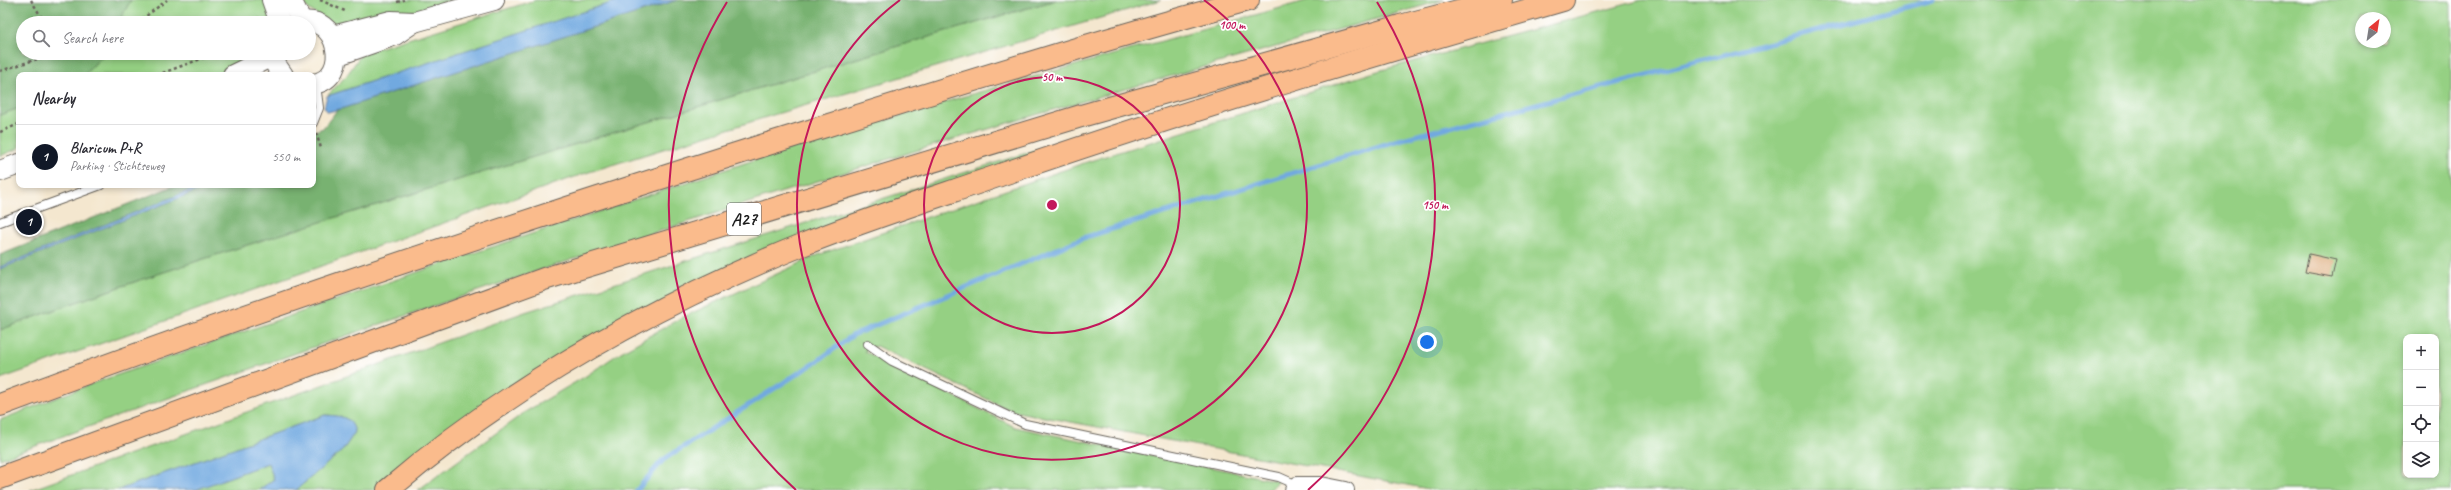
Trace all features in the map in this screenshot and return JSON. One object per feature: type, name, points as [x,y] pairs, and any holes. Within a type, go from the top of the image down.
[{"type":"highway","points":[[0,405],[129,357],[513,224],[1086,45],[1248,0]]},
{"type":"highway","name":"A27","points":[[0,478],[544,279],[1081,116],[1400,26],[1501,0]]},
{"type":"highway","name":"A27","points":[[388,490],[429,457],[492,411],[602,342],[663,308],[800,246],[877,217],[1112,137],[1374,55],[1563,0]]},
{"type":"street","points":[[272,0],[278,16]]},
{"type":"street","points":[[291,0],[298,16]]},
{"type":"street","points":[[333,36],[391,21],[414,22],[494,0]]},
{"type":"street","points":[[338,55],[395,35],[414,22]]},
{"type":"street","points":[[316,24],[319,24],[333,36],[338,55],[335,68],[327,78],[316,83]]},
{"type":"street","points":[[239,72],[262,60]]},
{"type":"street","points":[[276,60],[279,72]]},
{"type":"street","points":[[0,171],[16,165]]},
{"type":"street","points":[[1295,488],[1321,485],[1346,490]]},
{"type":"lane","points":[[316,94],[319,108],[316,116]]},
{"type":"lane","points":[[0,222],[93,188]]},
{"type":"lane","points":[[868,344],[892,361],[1025,424],[1279,477],[1295,488]]},
{"type":"path","points":[[31,0],[41,16]]},
{"type":"path","points":[[146,16],[167,0]]},
{"type":"path","points":[[320,0],[344,12],[352,13]]},
{"type":"path","points":[[391,4],[404,0]]},
{"type":"path","points":[[0,71],[34,60]]},
{"type":"path","points":[[165,72],[198,60]]},
{"type":"path","points":[[0,132],[16,125]]},
{"type":"green space","points":[[131,0],[268,0],[272,16],[122,16]]},
{"type":"green space","points":[[131,0],[122,16],[16,16],[16,60],[98,60],[87,72],[16,72],[16,109],[0,115],[0,1]]},
{"type":"green space","points":[[298,0],[452,0],[375,21],[346,24],[335,23],[325,19],[310,10]]},
{"type":"green space","points":[[536,0],[620,0],[327,96],[347,75],[362,53]]},
{"type":"green space","points":[[677,0],[1056,0],[316,223],[125,285],[0,330],[0,255],[168,188],[316,188],[316,131],[323,128],[337,110]]},
{"type":"green space","points":[[1056,0],[1161,0],[773,115],[589,172],[0,379],[0,330],[63,307],[125,285],[316,223]]},
{"type":"green space","points":[[1309,0],[1444,0],[1151,82],[852,170],[485,288],[242,372],[0,459],[0,420],[91,384],[444,263],[763,157],[965,96]]},
{"type":"green space","points":[[1642,0],[2451,0],[2451,490],[1434,490],[1012,411],[876,346],[864,351],[1015,427],[1278,481],[1270,490],[418,490],[525,412],[586,376],[621,352],[679,319],[818,255],[1090,161],[1378,71]]},
{"type":"green space","points":[[98,60],[246,60],[238,66],[223,72],[87,72]]},
{"type":"green space","points":[[16,109],[16,149],[0,156],[0,115]]},
{"type":"green space","points":[[1077,137],[1061,150],[791,243],[440,437],[374,490],[296,490],[343,450],[355,432],[348,420],[336,416],[325,415],[118,490],[30,490],[525,312]]},
{"type":"green space","points":[[268,463],[274,479],[259,490],[195,490]]},
{"type":"water","points":[[619,0],[677,0],[344,108],[328,112],[324,107],[327,96]]},
{"type":"water","points":[[196,188],[204,188],[0,269],[0,267]]},
{"type":"water","points":[[325,415],[340,417],[348,420],[355,432],[343,450],[296,490],[259,490],[274,479],[268,463],[195,490],[118,490]]},
{"type":"building","points":[[2309,254],[2336,260],[2332,277],[2305,272]]},
{"type":"waterway","points":[[637,490],[663,460],[819,360],[853,335],[1083,238],[1399,140],[1933,0]]},
{"type":"place","name":"Blaricum P+R","points":[[29,222]]}]
